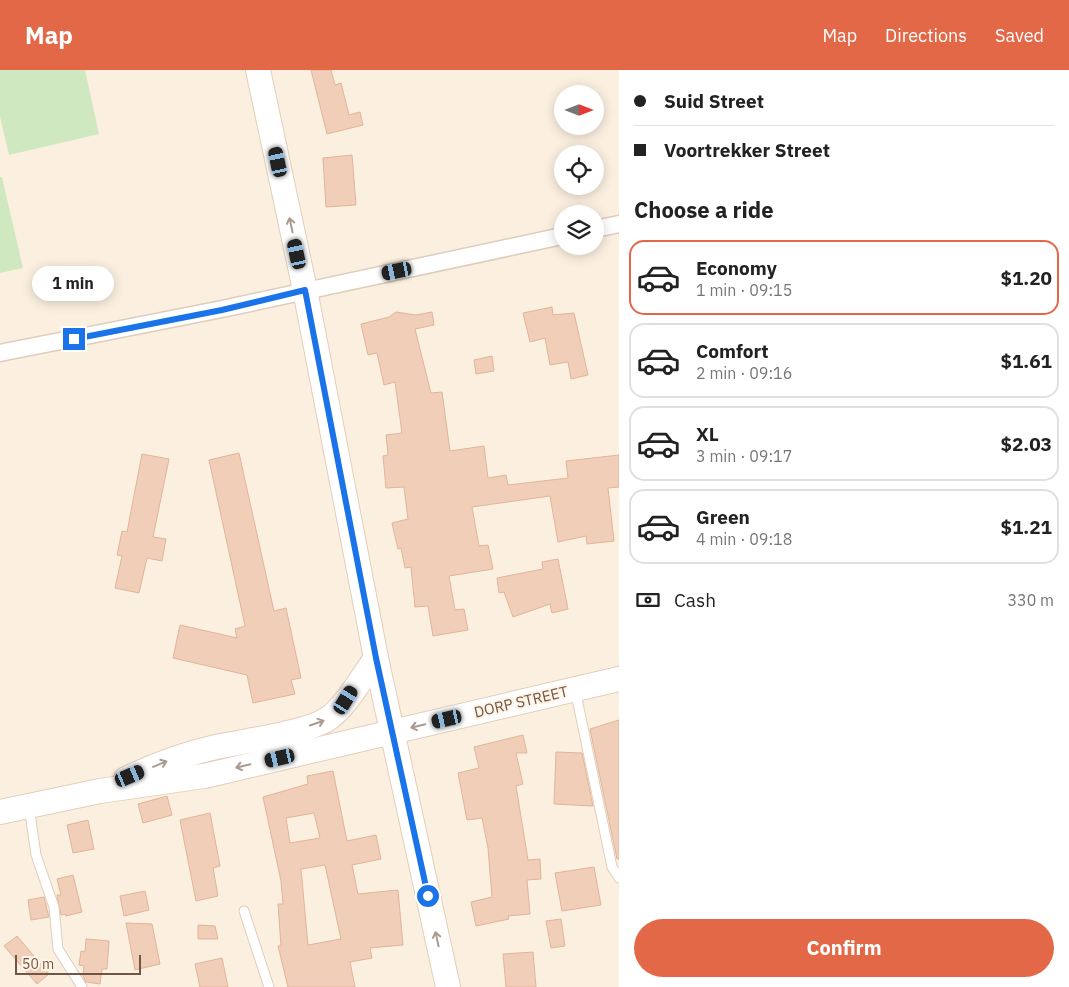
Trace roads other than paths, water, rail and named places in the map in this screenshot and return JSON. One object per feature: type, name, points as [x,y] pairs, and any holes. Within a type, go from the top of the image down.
[{"type":"street","points":[[258,70],[305,290],[376,658],[448,987]]},
{"type":"street","points":[[604,227],[619,224]]},
{"type":"street","points":[[0,353],[222,310],[305,290],[554,238]]},
{"type":"street","name":"DORP STREET","points":[[100,791],[165,762],[214,747],[286,732],[327,720],[340,710],[376,658]]},
{"type":"street","name":"DORP STREET","points":[[0,812],[100,791],[204,776],[619,679]]},
{"type":"lane","points":[[574,689],[612,867],[619,878]]},
{"type":"lane","points":[[29,806],[36,855],[54,907],[58,949],[82,987]]},
{"type":"lane","points":[[244,911],[269,987]]}]
